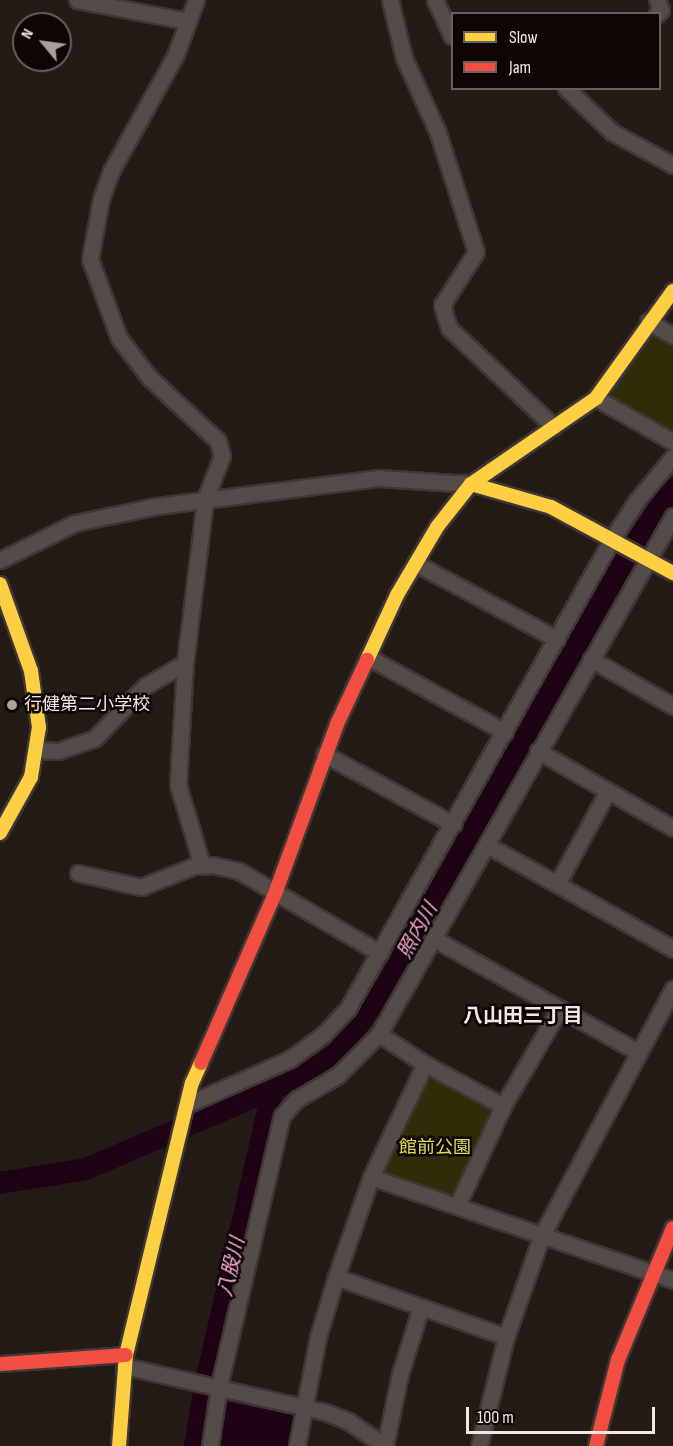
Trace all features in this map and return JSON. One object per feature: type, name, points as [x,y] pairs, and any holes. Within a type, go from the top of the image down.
[{"type":"street","points":[[77,0],[187,21]]},
{"type":"street","points":[[196,0],[175,56],[111,171],[101,200],[90,259],[119,338],[148,377],[218,441],[222,456],[205,499],[185,663],[178,785],[202,865]]},
{"type":"street","points":[[390,0],[404,58],[438,133],[476,252],[442,305],[449,328],[554,427]]},
{"type":"street","points":[[435,0],[451,32]]},
{"type":"street","points":[[568,90],[612,132],[673,165]]},
{"type":"street","points":[[119,1446],[125,1360],[186,1105],[276,891],[324,754],[368,657],[415,563],[471,484],[596,398],[617,372],[648,321],[673,291]]},
{"type":"street","points":[[648,321],[673,336]]},
{"type":"street","points":[[596,398],[673,442]]},
{"type":"street","points":[[186,1105],[271,1069],[307,1049],[348,1008],[612,539],[637,500],[673,457]]},
{"type":"street","points":[[2,555],[75,523],[205,499],[379,478],[471,484],[551,507],[673,573]]},
{"type":"street","points":[[210,1446],[219,1386],[282,1116],[297,1099],[338,1075],[379,1034],[436,940],[538,751],[673,516]]},
{"type":"street","points":[[415,563],[557,639]]},
{"type":"street","points":[[0,584],[35,690],[38,750],[27,788],[0,833]]},
{"type":"street","points":[[368,657],[505,732]]},
{"type":"street","points":[[591,659],[673,706]]},
{"type":"street","points":[[38,750],[58,751],[95,738],[145,686],[185,663]]},
{"type":"street","points":[[538,751],[673,828]]},
{"type":"street","points":[[324,754],[453,824]]},
{"type":"street","points":[[557,884],[608,791]]},
{"type":"street","points":[[487,845],[673,949]]},
{"type":"street","points":[[78,873],[141,887],[202,865],[239,871],[380,953]]},
{"type":"street","points":[[436,940],[638,1052]]},
{"type":"street","points":[[479,1446],[506,1337],[542,1235],[673,989]]},
{"type":"street","points":[[457,1206],[502,1107],[560,1008]]},
{"type":"street","points":[[379,1034],[425,1064],[502,1107]]},
{"type":"street","points":[[297,1446],[304,1407],[336,1276],[371,1178],[425,1064]]},
{"type":"street","points":[[371,1178],[673,1280]]},
{"type":"street","points":[[596,1446],[618,1360],[652,1273],[673,1228]]},
{"type":"street","points":[[336,1276],[506,1337]]},
{"type":"street","points":[[0,1364],[125,1360],[304,1407],[348,1421],[385,1446],[400,1374],[421,1307]]},
{"type":"green space","points":[[650,332],[673,342],[673,433],[608,394]]},
{"type":"green space","name":"館前公園","points":[[435,1075],[490,1106],[492,1113],[455,1194],[449,1198],[386,1174],[385,1165],[428,1079]]},
{"type":"shaded area","points":[[227,1402],[295,1415],[290,1446],[219,1446]]},
{"type":"waterway","name":"照内川","points":[[0,1183],[86,1169],[305,1075],[336,1055],[389,982],[619,568],[673,489]]},
{"type":"waterway","name":"八股川","points":[[195,1446],[205,1386],[273,1088]]},
{"type":"traffic: slow","points":[[367,660],[397,595],[437,527],[471,484],[596,398],[673,291]]},
{"type":"traffic: slow","points":[[471,484],[551,507],[673,573]]},
{"type":"traffic: slow","points":[[0,584],[31,671],[39,727],[31,777],[0,833]]},
{"type":"traffic: slow","points":[[119,1446],[126,1355],[192,1083],[201,1063]]},
{"type":"traffic: jam","points":[[201,1063],[276,891],[337,724],[367,660]]},
{"type":"traffic: jam","points":[[596,1446],[618,1360],[673,1228]]},
{"type":"traffic: jam","points":[[0,1364],[126,1355]]},
{"type":"place","name":"行健第二小学校","points":[[12,705]]},
{"type":"district","name":"八山田三丁目","points":[[523,1016]]}]
